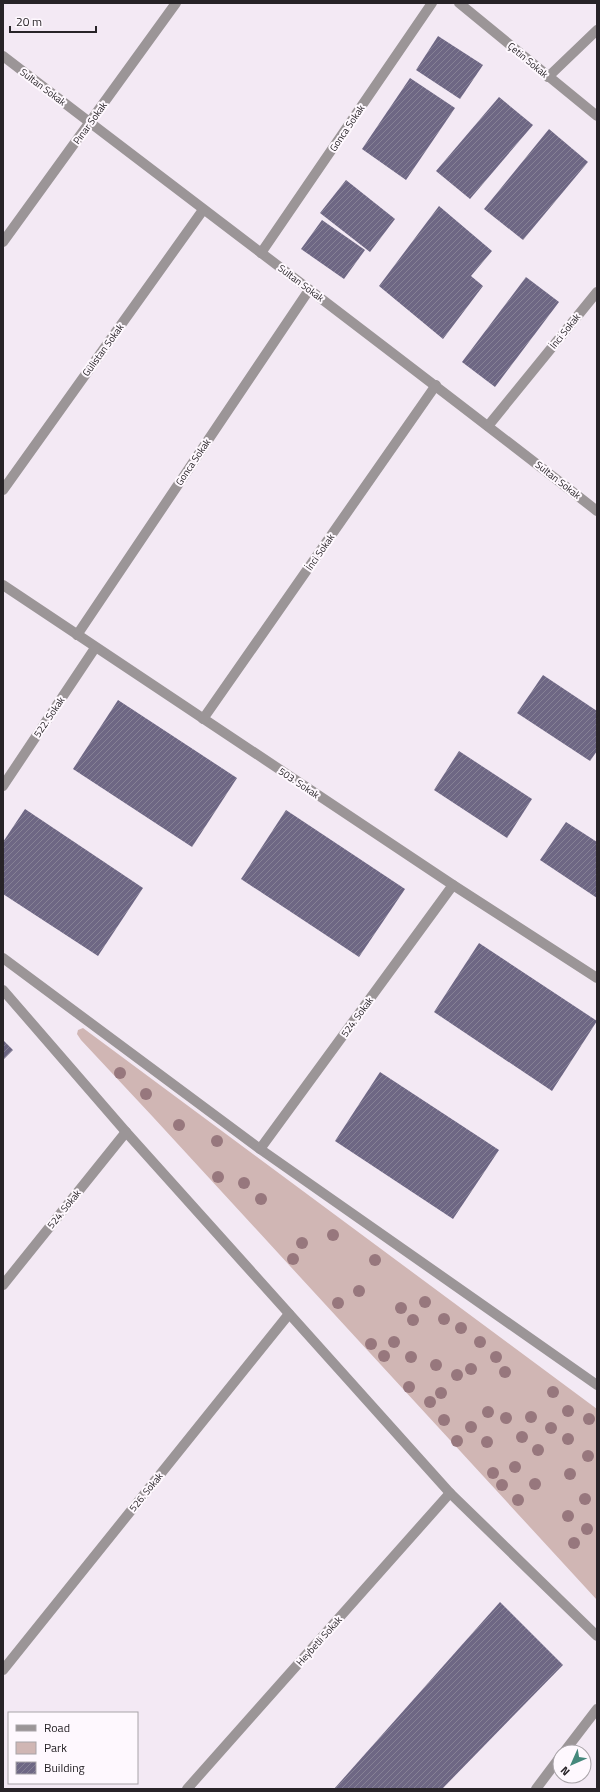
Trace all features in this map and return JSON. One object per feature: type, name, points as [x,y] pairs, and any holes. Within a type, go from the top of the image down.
[{"type":"street","name":"Pınar Sokak","points":[[3,242],[176,3]]},
{"type":"street","name":"Gonca Sokak","points":[[261,253],[432,3]]},
{"type":"street","name":"Çetin Sokak","points":[[459,3],[597,116]]},
{"type":"street","points":[[548,77],[597,30]]},
{"type":"street","name":"Sultan Sokak","points":[[3,56],[203,210],[436,385],[597,511]]},
{"type":"street","name":"Gülistan Sokak","points":[[3,490],[203,210]]},
{"type":"street","name":"Gonca Sokak","points":[[77,635],[309,290]]},
{"type":"street","name":"İnci Sokak","points":[[488,426],[597,292]]},
{"type":"street","name":"İnci Sokak","points":[[203,719],[436,385]]},
{"type":"street","name":"503. Sokak","points":[[3,585],[95,648],[597,978]]},
{"type":"street","name":"522. Sokak","points":[[3,786],[95,648]]},
{"type":"street","name":"524. Sokak","points":[[260,1149],[454,885]]},
{"type":"street","points":[[3,958],[260,1149],[597,1385]]},
{"type":"street","points":[[3,990],[126,1132],[450,1493],[597,1636]]},
{"type":"street","name":"524. Sokak","points":[[3,1285],[126,1132]]},
{"type":"street","name":"526. Sokak","points":[[3,1670],[289,1314]]},
{"type":"street","name":"Heybetli Sokak","points":[[187,1789],[450,1493]]},
{"type":"street","points":[[570,1744],[597,1709]]},
{"type":"street","points":[[536,1789],[552,1768]]},
{"type":"green space","points":[[83,1028],[597,1409],[597,1600],[81,1040],[77,1034],[78,1030]]},
{"type":"building","points":[[438,36],[483,65],[460,99],[416,70]]},
{"type":"building","points":[[410,78],[455,108],[406,180],[362,149]]},
{"type":"building","points":[[499,97],[533,125],[470,199],[436,171]]},
{"type":"building","points":[[549,129],[588,162],[523,240],[484,209]]},
{"type":"building","points":[[346,180],[395,219],[370,252],[320,213]]},
{"type":"building","points":[[439,206],[492,251],[471,276],[483,286],[443,339],[379,286]]},
{"type":"building","points":[[322,220],[365,250],[344,279],[301,249]]},
{"type":"building","points":[[526,277],[559,302],[495,387],[462,362]]},
{"type":"building","points":[[543,675],[597,711],[597,751],[590,761],[517,713]]},
{"type":"building","points":[[118,700],[237,778],[192,847],[73,769]]},
{"type":"building","points":[[459,751],[532,799],[507,838],[434,790]]},
{"type":"building","points":[[25,809],[143,888],[98,956],[3,894],[3,842]]},
{"type":"building","points":[[286,810],[405,889],[359,957],[241,879]]},
{"type":"building","points":[[566,822],[597,842],[597,898],[540,860]]},
{"type":"building","points":[[479,943],[597,1021],[552,1091],[434,1012]]},
{"type":"building","points":[[3,1040],[13,1050],[3,1060]]},
{"type":"building","points":[[380,1072],[499,1150],[453,1219],[335,1141]]},
{"type":"building","points":[[500,1602],[563,1665],[442,1789],[334,1789]]}]
